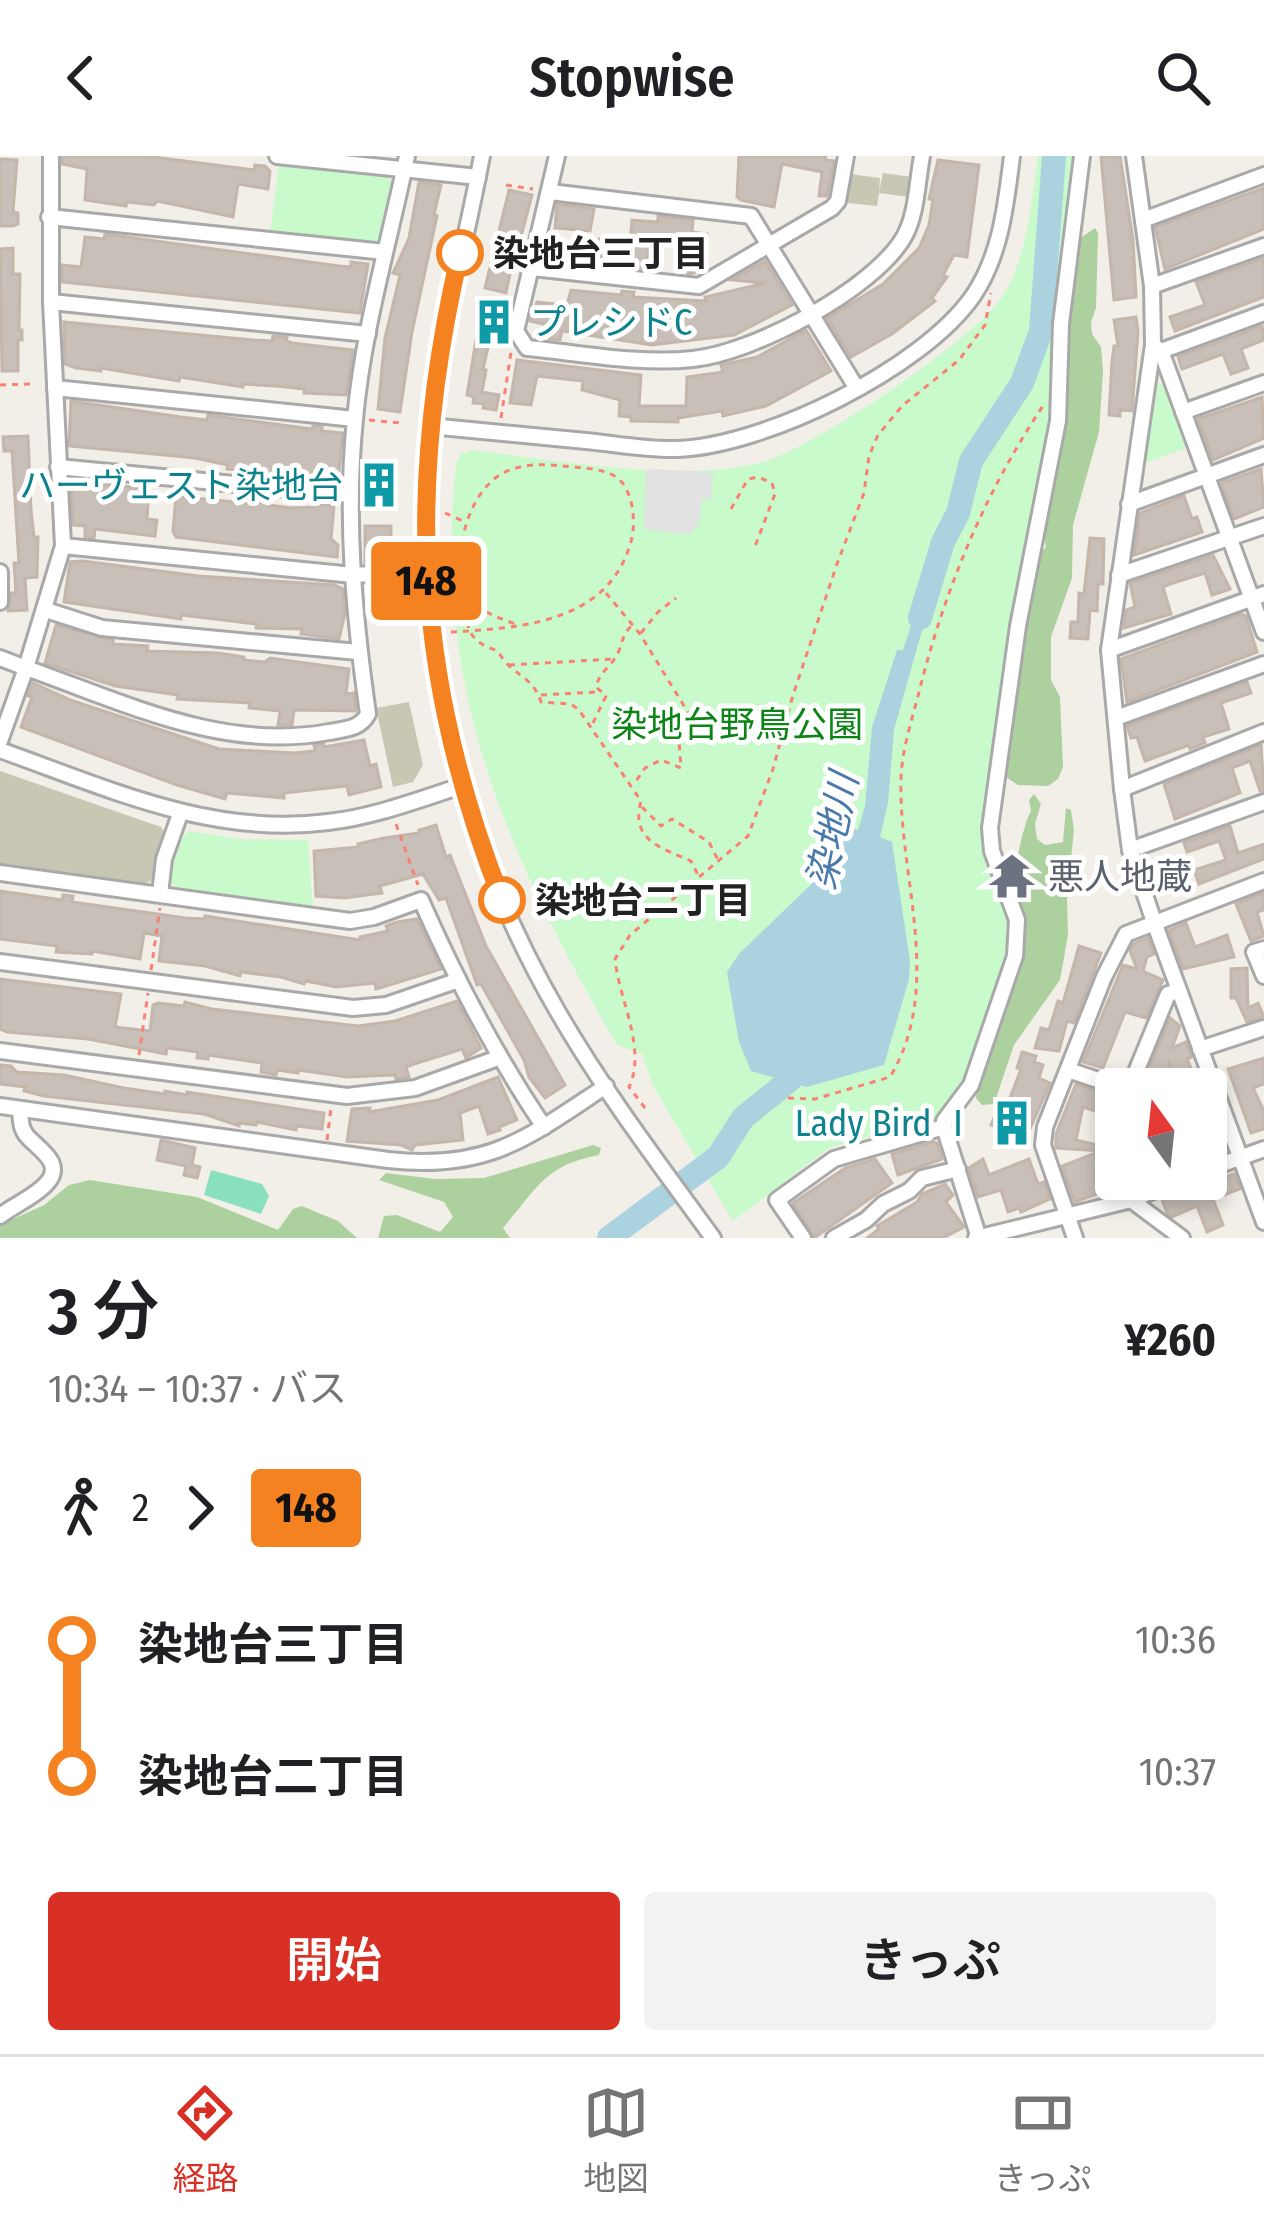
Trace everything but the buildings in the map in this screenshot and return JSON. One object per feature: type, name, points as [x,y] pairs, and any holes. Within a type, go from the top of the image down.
[{"type":"street","points":[[51,156],[51,302],[63,546],[0,746],[180,814],[248,825],[327,822],[461,786]]},
{"type":"street","points":[[278,156],[405,163],[478,177]]},
{"type":"street","points":[[482,156],[452,292],[430,426],[425,572],[442,700],[461,786],[504,905],[532,965],[606,1086],[712,1238]]},
{"type":"street","points":[[557,156],[516,331],[527,347],[656,361],[697,359],[756,342],[873,274],[901,242],[911,220],[922,156]]},
{"type":"street","points":[[532,268],[699,286],[835,205],[846,156]]},
{"type":"street","points":[[430,426],[652,448],[730,443],[789,424],[940,332],[971,299],[995,248],[1012,156]]},
{"type":"street","points":[[1082,156],[1075,185],[1058,422],[1018,626],[989,838],[1017,920],[1015,956],[971,1085],[944,1127],[978,1238],[1131,1200],[1182,1238]]},
{"type":"street","points":[[1137,157],[1157,348],[1229,539],[1258,596],[1264,632]]},
{"type":"street","points":[[0,658],[214,732],[277,738],[333,732],[363,723],[368,714],[352,575],[351,495],[368,334],[405,163]]},
{"type":"street","points":[[1142,220],[1264,175]]},
{"type":"street","points":[[546,191],[747,214],[856,387]]},
{"type":"street","points":[[49,217],[385,252]]},
{"type":"street","points":[[1152,286],[1264,246]]},
{"type":"street","points":[[51,302],[368,334]]},
{"type":"street","points":[[1157,348],[1264,313]]},
{"type":"street","points":[[1157,348],[1149,373],[1109,650],[1130,850],[1205,1068]]},
{"type":"street","points":[[1149,373],[1174,387]]},
{"type":"street","points":[[1183,412],[1264,382]]},
{"type":"street","points":[[55,388],[358,419]]},
{"type":"street","points":[[1129,504],[1264,455]]},
{"type":"street","points":[[58,467],[351,495]]},
{"type":"street","points":[[1119,575],[1264,526]]},
{"type":"street","points":[[63,546],[352,575],[425,572]]},
{"type":"street","points":[[0,572],[0,602]]},
{"type":"street","points":[[1109,650],[1258,596]]},
{"type":"street","points":[[46,610],[102,628],[358,652]]},
{"type":"street","points":[[1116,718],[1264,664]]},
{"type":"street","points":[[1122,789],[1264,732]]},
{"type":"street","points":[[1130,850],[1264,802]]},
{"type":"street","points":[[160,894],[164,859],[180,814]]},
{"type":"street","points":[[0,873],[350,921],[421,899],[456,981],[498,1058],[544,1127]]},
{"type":"street","points":[[1076,1238],[1043,1145],[1045,1127],[1104,977],[1126,934],[1264,880]]},
{"type":"street","points":[[1264,949],[1254,952],[1264,976]]},
{"type":"street","points":[[0,962],[352,1008],[386,1005],[456,981]]},
{"type":"street","points":[[1136,1068],[1168,994],[1178,991]]},
{"type":"street","points":[[1200,1048],[1264,1028]]},
{"type":"street","points":[[0,1051],[347,1096],[415,1088],[498,1058]]},
{"type":"street","points":[[1067,1070],[1095,1079]]},
{"type":"street","points":[[0,1106],[419,1163],[478,1158],[510,1147],[606,1086]]},
{"type":"street","points":[[0,1216],[47,1184],[52,1174],[45,1151],[25,1135],[20,1109]]},
{"type":"street","points":[[803,1238],[777,1200],[834,1159],[944,1127]]},
{"type":"street","points":[[1227,1129],[1264,1222]]},
{"type":"street","points":[[1227,1162],[1264,1148]]},
{"type":"street","points":[[834,1238],[905,1194],[922,1178],[958,1169]]},
{"type":"path","points":[[506,185],[546,191]]},
{"type":"path","points":[[646,1108],[629,1087],[637,1071],[636,1051],[615,959],[630,935],[748,836],[864,493],[869,456],[878,435],[902,406],[959,360],[985,326],[991,293]]},
{"type":"path","points":[[500,420],[512,352]]},
{"type":"path","points":[[788,1098],[815,1099],[890,1077],[900,1060],[915,1005],[917,957],[901,776],[908,735],[931,643],[974,528],[1059,374]]},
{"type":"path","points":[[0,386],[30,384]]},
{"type":"path","points":[[358,419],[401,423]]},
{"type":"path","points":[[451,632],[468,632],[518,625],[570,614],[605,592],[622,568],[634,533],[632,505],[622,482],[602,470],[536,463],[506,470],[484,485],[466,522],[468,632],[476,644],[498,651],[507,665],[536,685],[546,705],[571,704],[633,786],[640,805],[661,826],[672,819],[709,842],[719,861]]},
{"type":"path","points":[[731,508],[748,479],[758,477],[772,484],[775,494],[754,549]]},
{"type":"path","points":[[445,513],[466,522]]},
{"type":"path","points":[[465,583],[476,604],[518,625]]},
{"type":"path","points":[[605,592],[640,634],[685,704],[689,723],[679,741],[681,768],[669,761],[656,762],[637,776],[633,786]]},
{"type":"path","points":[[640,634],[676,598]]},
{"type":"path","points":[[591,726],[606,696],[596,687],[598,677],[614,659],[620,638],[632,624]]},
{"type":"path","points":[[507,665],[614,659]]},
{"type":"path","points":[[539,695],[601,692]]},
{"type":"path","points":[[640,805],[643,835],[658,850],[691,861],[699,876]]},
{"type":"path","points":[[396,824],[420,890]]},
{"type":"path","points":[[150,977],[159,913]]},
{"type":"path","points":[[138,1063],[147,1000]]},
{"type":"path","points":[[328,1134],[331,1108]]},
{"type":"shaded area","points":[[883,173],[912,177],[909,197],[879,193],[877,206],[847,203],[850,174],[880,178],[879,192]]},
{"type":"shaded area","points":[[646,469],[713,472],[711,499],[702,499],[699,524],[689,534],[644,529]]},
{"type":"shaded area","points":[[409,702],[423,765],[413,782],[393,787],[376,708]]},
{"type":"shaded area","points":[[0,771],[161,827],[165,833],[151,881],[141,885],[0,864]]},
{"type":"green space","name":"染地台野鳥公園","points":[[1038,156],[1076,156],[1052,353],[1052,423],[1003,672],[982,832],[1012,924],[1006,966],[968,1062],[963,1087],[935,1119],[829,1148],[733,1221],[653,1086],[642,1054],[617,1045],[542,906],[512,838],[468,697],[456,624],[452,546],[456,464],[461,454],[471,450],[618,468],[695,471],[763,462],[786,453],[927,365],[1002,297],[1023,247]]},
{"type":"green space","points":[[279,163],[387,174],[392,185],[382,240],[375,244],[270,232]]},
{"type":"green space","points":[[1095,228],[1096,308],[1091,322],[1101,347],[1103,371],[1099,432],[1073,525],[1072,578],[1051,637],[1051,680],[1060,697],[1063,767],[1048,786],[1018,785],[1006,777],[1003,764],[1037,556],[1046,547],[1043,530],[1065,426],[1064,349],[1073,243]]},
{"type":"green space","points":[[1153,384],[1167,389],[1188,447],[1140,465]]},
{"type":"green space","points":[[1034,794],[1041,804],[1035,824],[1037,839],[1045,845],[1063,842],[1066,808],[1071,810],[1068,935],[1060,980],[1014,1045],[994,1104],[982,1105],[976,1098],[979,1077],[1023,958],[1026,931],[1015,875]]},
{"type":"green space","points":[[189,831],[239,839],[308,840],[313,908],[176,889],[170,880],[177,841]]},
{"type":"green space","points":[[593,1145],[601,1148],[599,1155],[565,1165],[533,1191],[503,1228],[510,1238],[378,1238],[384,1216],[397,1215],[440,1232],[453,1217],[444,1202],[379,1180],[386,1173],[484,1178]]},
{"type":"green space","points":[[211,1170],[262,1184],[269,1196],[261,1214],[204,1195]]},
{"type":"green space","points":[[90,1180],[197,1197],[278,1230],[293,1209],[302,1206],[338,1221],[357,1238],[0,1238],[0,1225],[44,1205],[69,1185]]},
{"type":"water","points":[[923,589],[933,591],[894,730],[880,837],[892,842],[910,961],[884,1065],[807,1087],[751,1071],[739,1042],[727,972],[739,954],[827,869],[843,826],[858,830],[865,806],[872,727]]},
{"type":"waterway","name":"染地川","points":[[920,618],[943,542],[958,513],[971,461],[1022,383],[1041,331],[1054,156]]},
{"type":"waterway","name":"染地川","points":[[609,1238],[718,1157],[743,1118],[790,1080],[806,1054]]},
{"type":"bus line","name":"148","points":[[460,253],[430,426],[425,572],[442,700],[461,786],[502,900]]},
{"type":"place","name":"染地台三丁目","points":[[460,253]]},
{"type":"place","name":"プレシドC","points":[[494,322]]},
{"type":"place","name":"ハーヴェスト染地台","points":[[379,485]]},
{"type":"place","name":"悪人地蔵","points":[[1012,876]]},
{"type":"place","name":"染地台二丁目","points":[[502,900]]},
{"type":"place","name":"Lady Bird Ⅰ","points":[[1012,1123]]}]
